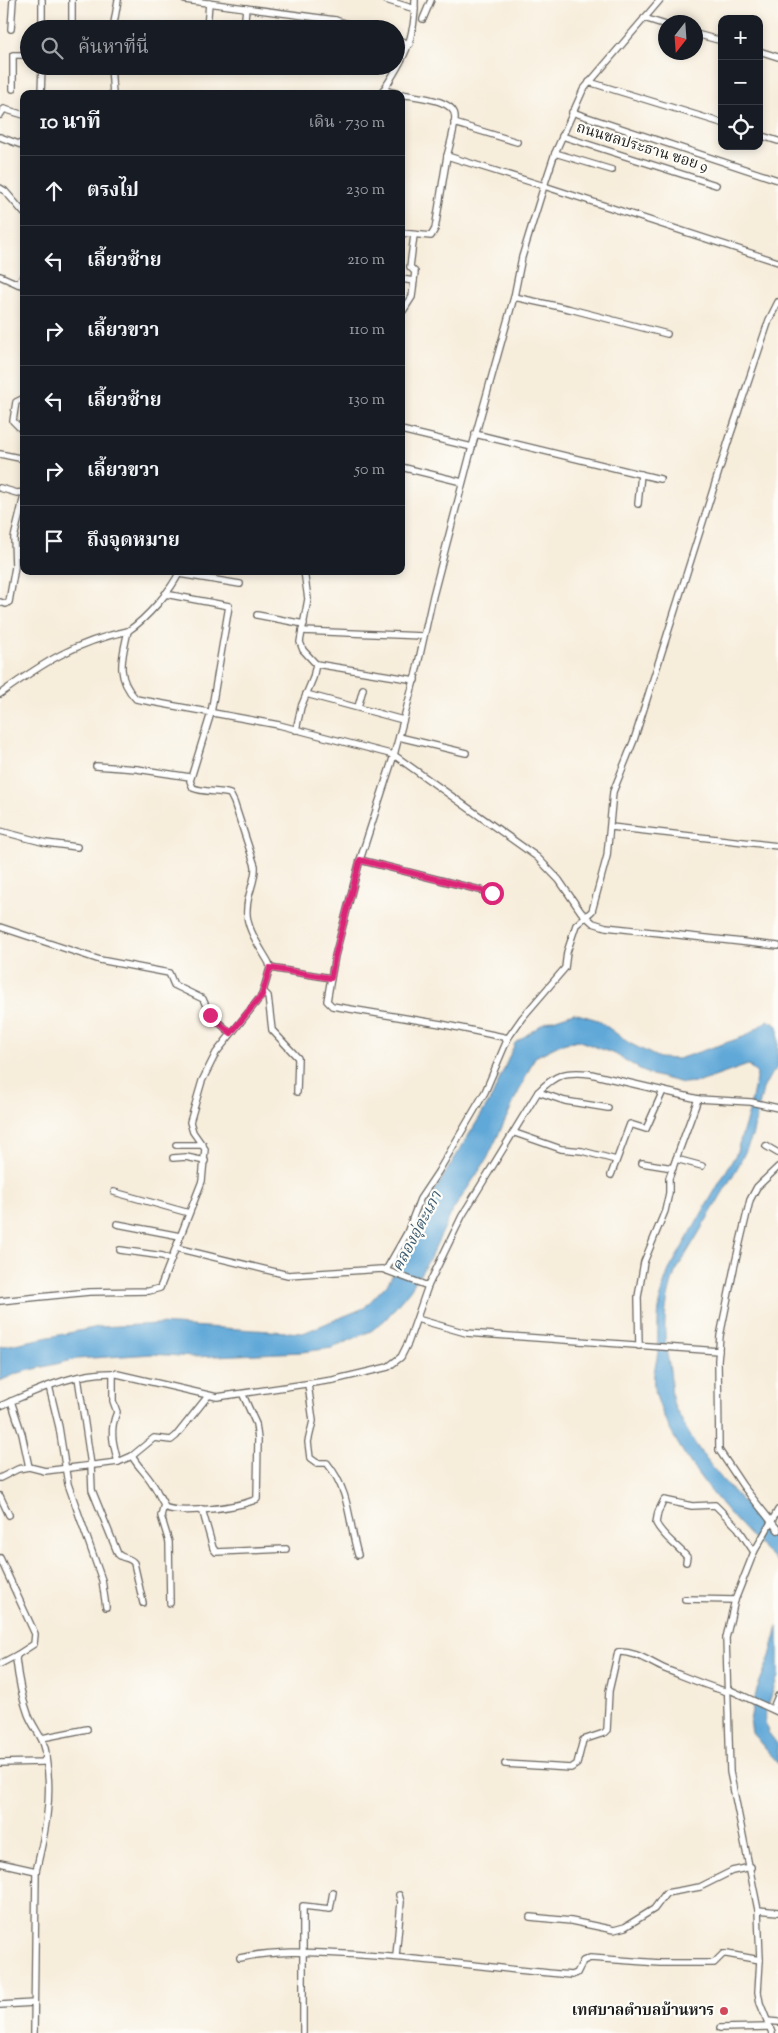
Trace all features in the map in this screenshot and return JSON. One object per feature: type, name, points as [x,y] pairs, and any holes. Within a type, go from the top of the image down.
[{"type":"street","points":[[11,29],[13,0]]},
{"type":"street","points":[[42,0],[42,20]]},
{"type":"street","points":[[72,0],[72,20]]},
{"type":"street","points":[[115,20],[118,0]]},
{"type":"street","points":[[185,0],[335,20]]},
{"type":"street","points":[[386,0],[415,9]]},
{"type":"street","points":[[405,54],[410,44],[415,0]]},
{"type":"street","points":[[423,19],[431,0]]},
{"type":"street","points":[[508,1038],[441,1024],[332,1006],[327,1000],[335,956],[360,860],[394,756],[462,482],[514,296],[522,258],[544,186],[555,153],[583,90],[660,0]]},
{"type":"street","points":[[208,20],[209,3]]},
{"type":"street","points":[[245,20],[246,8]]},
{"type":"street","points":[[644,18],[658,22]]},
{"type":"street","points":[[703,36],[718,40]]},
{"type":"street","points":[[405,42],[410,44]]},
{"type":"street","points":[[763,52],[778,57]]},
{"type":"street","points":[[13,89],[13,55],[20,55]]},
{"type":"street","points":[[41,90],[42,75]]},
{"type":"street","points":[[112,75],[113,90]]},
{"type":"street","points":[[383,90],[393,75]]},
{"type":"street","points":[[589,82],[718,122]]},
{"type":"street","points":[[405,95],[446,103],[453,109],[454,123],[435,229],[431,236],[405,234]]},
{"type":"street","points":[[0,115],[4,109],[20,114]]},
{"type":"street","points":[[572,112],[778,180]]},
{"type":"street","points":[[454,123],[516,142]]},
{"type":"street","name":"ถนนชลประธาน ซอย 9","points":[[562,136],[716,184]]},
{"type":"street","points":[[763,136],[778,141]]},
{"type":"street","points":[[0,137],[20,144]]},
{"type":"street","points":[[555,153],[612,170]]},
{"type":"street","points":[[448,156],[778,262]]},
{"type":"street","points":[[0,188],[20,208]]},
{"type":"street","points":[[405,308],[412,297],[414,281],[415,272],[410,268],[414,235]]},
{"type":"street","points":[[0,276],[20,285]]},
{"type":"street","points":[[405,280],[414,281]]},
{"type":"street","points":[[514,296],[667,334]]},
{"type":"street","points":[[387,1270],[407,1233],[420,1199],[485,1092],[508,1038],[522,1018],[565,968],[576,925],[592,911],[607,856],[615,787],[634,740],[730,436],[778,302]]},
{"type":"street","points":[[20,400],[16,402],[13,421],[20,428]]},
{"type":"street","points":[[405,431],[472,447]]},
{"type":"street","points":[[475,434],[660,479]]},
{"type":"street","points":[[0,454],[20,458]]},
{"type":"street","points":[[405,468],[462,482]]},
{"type":"street","points":[[638,504],[641,474]]},
{"type":"street","points":[[0,488],[20,493]]},
{"type":"street","points":[[0,602],[6,604],[10,602],[15,567],[14,538],[20,513]]},
{"type":"street","points":[[0,694],[24,676],[68,650],[103,636],[128,631],[136,626],[165,594],[177,575]]},
{"type":"street","points":[[194,575],[240,584]]},
{"type":"street","points":[[305,575],[308,599],[300,642],[303,650],[316,664],[414,680]]},
{"type":"street","points":[[0,1301],[88,1292],[149,1291],[160,1288],[202,1180],[205,1149],[193,1132],[190,1122],[202,1081],[216,1053],[264,992],[270,968],[247,920],[246,907],[255,874],[255,866],[234,802],[230,794],[203,792],[190,785],[190,777],[211,713],[229,606],[165,594]]},
{"type":"street","points":[[257,615],[304,624]]},
{"type":"street","points":[[128,631],[122,676],[127,689],[136,699],[296,730],[394,756],[537,856],[560,880],[581,912],[593,923],[606,927],[778,946]]},
{"type":"street","points":[[302,631],[423,636]]},
{"type":"street","points":[[296,730],[306,694],[314,678],[316,664]]},
{"type":"street","points":[[358,707],[363,689]]},
{"type":"street","points":[[306,694],[403,720]]},
{"type":"street","points":[[399,737],[466,753]]},
{"type":"street","points":[[96,766],[137,769],[190,777]]},
{"type":"street","points":[[611,827],[778,846]]},
{"type":"street","points":[[0,831],[46,843],[77,847]]},
{"type":"street","points":[[360,860],[492,893]]},
{"type":"street","points":[[0,927],[100,960],[169,973],[174,985],[203,999],[210,1015],[231,1033]]},
{"type":"street","points":[[270,968],[331,978]]},
{"type":"street","points":[[264,992],[268,996],[272,1030],[298,1058],[297,1092]]},
{"type":"street","points":[[0,1406],[49,1386],[95,1373],[113,1373],[217,1397],[243,1395],[308,1384],[370,1373],[388,1367],[401,1357],[428,1286],[462,1216],[515,1133],[538,1092],[550,1080],[560,1075],[574,1072],[698,1099],[760,1103],[778,1108]]},
{"type":"street","points":[[611,1175],[630,1124],[646,1129],[663,1091]]},
{"type":"street","points":[[538,1092],[565,1101],[608,1108]]},
{"type":"street","points":[[640,1346],[638,1297],[644,1262],[665,1211],[670,1178],[698,1099]]},
{"type":"street","points":[[515,1133],[561,1149],[582,1151],[616,1160]]},
{"type":"street","points":[[176,1144],[203,1145]]},
{"type":"street","points":[[766,1146],[778,1153]]},
{"type":"street","points":[[173,1158],[186,1157],[205,1161]]},
{"type":"street","points":[[676,1159],[702,1166]]},
{"type":"street","points":[[642,1163],[673,1168]]},
{"type":"street","points":[[778,1167],[757,1187],[750,1200],[734,1268],[719,1351],[719,1450],[743,1486],[778,1529]]},
{"type":"street","points":[[114,1192],[189,1213]]},
{"type":"street","points":[[116,1224],[180,1236]]},
{"type":"street","points":[[176,1248],[288,1275],[368,1269],[387,1270],[428,1286]]},
{"type":"street","points":[[120,1250],[163,1256],[171,1260]]},
{"type":"street","points":[[417,1319],[466,1333],[719,1351]]},
{"type":"street","points":[[113,1373],[113,1401],[116,1412],[111,1431],[118,1462]]},
{"type":"street","points":[[78,1377],[91,1465],[92,1490],[118,1554],[134,1561],[143,1603]]},
{"type":"street","points":[[308,1384],[313,1421],[308,1442],[310,1458],[317,1463],[327,1463],[340,1485],[347,1500],[358,1555]]},
{"type":"street","points":[[49,1386],[68,1484],[102,1580],[106,1607]]},
{"type":"street","points":[[164,1508],[177,1511],[202,1509],[257,1499],[258,1440],[256,1424],[243,1395]]},
{"type":"street","points":[[0,1476],[29,1467],[45,1471],[118,1462],[132,1456],[154,1438],[171,1440],[208,1396]]},
{"type":"street","points":[[11,1401],[29,1467]]},
{"type":"street","points":[[132,1456],[139,1469],[153,1484],[164,1504],[161,1516],[169,1542],[170,1603]]},
{"type":"street","points":[[0,1496],[9,1515]]},
{"type":"street","points":[[686,1562],[687,1557],[675,1543],[665,1536],[656,1523],[658,1512],[664,1500],[692,1506],[715,1505],[738,1528],[754,1552]]},
{"type":"street","points":[[202,1509],[213,1548],[216,1552],[286,1549]]},
{"type":"street","points":[[770,2027],[760,2003],[758,1992],[760,1960],[758,1910],[730,1772],[726,1638],[735,1600],[754,1552],[778,1510]]},
{"type":"street","points":[[0,1558],[35,1634],[34,1644],[0,1664]]},
{"type":"street","points":[[684,1599],[735,1600]]},
{"type":"street","points":[[505,1764],[571,1768],[577,1764],[583,1740],[604,1733],[607,1730],[609,1691],[618,1652],[640,1655],[656,1665],[696,1682],[749,1697],[775,1710],[778,1696]]},
{"type":"street","points":[[17,1655],[17,1666],[28,1715],[42,1738],[50,1778],[47,1813],[36,1871],[34,2033]]},
{"type":"street","points":[[42,1738],[87,1730]]},
{"type":"street","points":[[0,1762],[43,1762],[46,1758]]},
{"type":"street","points":[[0,1863],[36,1871]]},
{"type":"street","points":[[530,1917],[571,1920],[614,1930],[621,1929],[656,1907],[666,1893],[700,1887],[732,1871],[750,1867]]},
{"type":"street","points":[[304,2033],[303,1906],[330,1909],[334,1892]]},
{"type":"street","points":[[396,1956],[402,1902],[399,1895]]},
{"type":"street","points":[[758,1910],[778,1912]]},
{"type":"street","points":[[240,1958],[258,1954],[302,1952],[396,1956],[572,1975],[577,1973],[583,1961],[590,1958],[660,1963],[714,1963],[724,1954],[727,1954],[760,1960]]},
{"type":"street","points":[[0,2005],[34,2003]]},
{"type":"street","points":[[720,2028],[770,2027],[778,2022]]},
{"type":"water","name":"คลองอุ่ตะเภา","points":[[574,1013],[598,1020],[629,1043],[659,1058],[678,1059],[746,1036],[768,1020],[778,1026],[778,1068],[771,1074],[763,1089],[752,1137],[739,1165],[675,1273],[666,1307],[665,1341],[675,1409],[690,1436],[712,1467],[778,1537],[778,1562],[760,1546],[722,1505],[686,1457],[671,1432],[660,1408],[654,1386],[662,1289],[669,1270],[736,1154],[749,1112],[757,1074],[748,1065],[700,1082],[683,1083],[648,1074],[615,1054],[577,1040],[559,1045],[535,1057],[487,1159],[453,1210],[429,1260],[410,1290],[385,1320],[371,1331],[332,1348],[302,1352],[194,1357],[153,1354],[77,1359],[18,1373],[0,1381],[0,1347],[98,1327],[158,1324],[303,1333],[364,1308],[388,1283],[409,1245],[431,1197],[492,1097],[515,1043],[544,1023]]},
{"type":"water","points":[[778,1626],[778,1676],[765,1714],[765,1723],[768,1732],[778,1745],[778,1764],[752,1733],[750,1720],[757,1689],[770,1656]]},
{"type":"place","name":"เทศบาลตำบลบ้านหาร","points":[[724,2011]]},
{"type":"route","points":[[210,1015],[231,1033],[264,992],[270,968],[331,978],[360,860],[492,893]]}]
